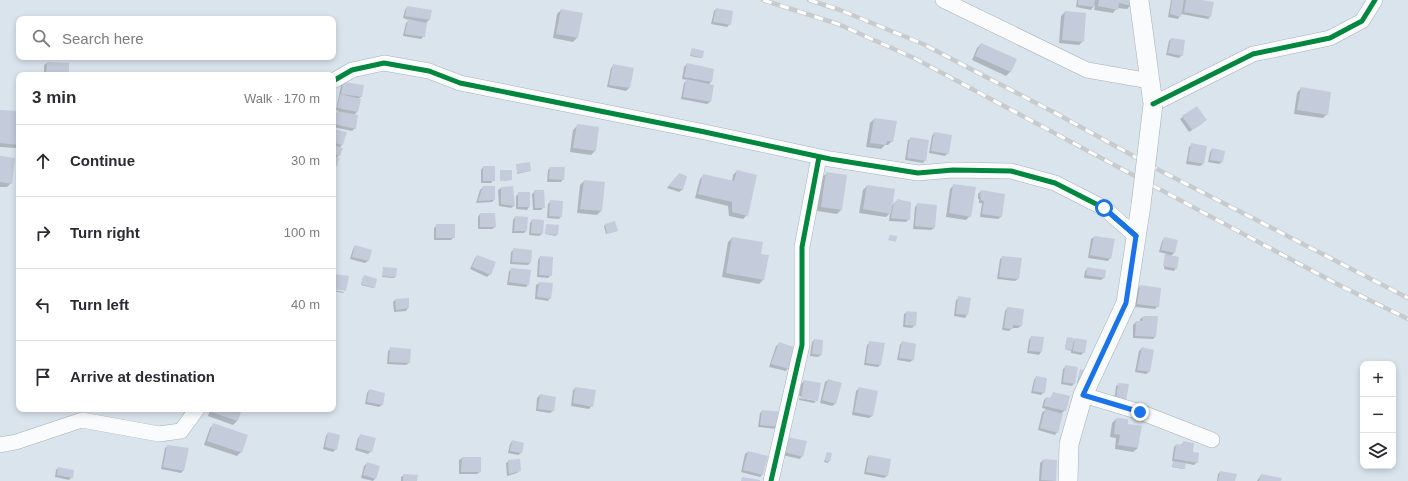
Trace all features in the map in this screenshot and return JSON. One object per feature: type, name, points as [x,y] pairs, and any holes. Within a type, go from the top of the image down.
[{"type":"main road","points":[[1068,481],[1069,444],[1083,395],[1126,303],[1141,206],[1153,104],[1140,0]]},
{"type":"street","points":[[943,0],[1087,70],[1150,81]]},
{"type":"street","points":[[1153,104],[1253,54],[1330,38],[1362,21],[1375,0]]},
{"type":"street","points":[[336,79],[352,70],[384,63],[429,71],[460,83],[700,131],[819,157],[918,173],[953,170],[1011,171],[1056,183],[1104,208],[1136,236]]},
{"type":"street","points":[[771,481],[802,345],[802,246],[819,157]]},
{"type":"street","points":[[1083,395],[1140,412],[1212,440]]},
{"type":"street","points":[[0,445],[16,442],[82,420],[159,434],[181,431],[195,412]]},
{"type":"building","points":[[1078,0],[1095,0],[1094,7],[1078,5]]},
{"type":"building","points":[[1099,0],[1133,0],[1132,6],[1119,3],[1118,10],[1098,6]]},
{"type":"building","points":[[1172,0],[1184,0],[1181,17],[1170,14]]},
{"type":"building","points":[[1186,0],[1214,2],[1211,17],[1184,12]]},
{"type":"building","points":[[407,6],[432,10],[430,20],[405,16]]},
{"type":"building","points":[[716,8],[733,11],[731,25],[713,22]]},
{"type":"building","points":[[561,9],[583,13],[578,38],[556,34]]},
{"type":"building","points":[[1065,11],[1086,13],[1084,42],[1062,40]]},
{"type":"building","points":[[408,19],[427,23],[425,37],[405,34]]},
{"type":"building","points":[[1171,38],[1185,40],[1183,56],[1168,53]]},
{"type":"building","points":[[981,43],[1017,59],[1011,72],[975,56]]},
{"type":"building","points":[[692,48],[704,51],[703,58],[690,55]]},
{"type":"building","points":[[47,62],[69,63],[69,72],[46,72]]},
{"type":"building","points":[[687,63],[714,69],[712,82],[684,77]]},
{"type":"building","points":[[613,64],[634,68],[630,88],[609,85]]},
{"type":"building","points":[[686,79],[714,85],[711,102],[683,97]]},
{"type":"building","points":[[343,82],[364,85],[362,97],[341,94]]},
{"type":"building","points":[[1301,87],[1331,92],[1328,115],[1297,110]]},
{"type":"building","points":[[340,94],[361,99],[358,112],[337,108]]},
{"type":"building","points":[[1197,106],[1207,120],[1192,130],[1182,116]]},
{"type":"building","points":[[0,110],[16,111],[16,145],[0,143]]},
{"type":"building","points":[[337,111],[358,115],[356,129],[336,124]]},
{"type":"building","points":[[874,118],[897,121],[893,142],[887,141],[886,145],[870,143]]},
{"type":"building","points":[[577,124],[599,127],[596,151],[573,148]]},
{"type":"building","points":[[336,130],[347,132],[343,145],[336,144]]},
{"type":"building","points":[[934,132],[952,135],[949,154],[931,151]]},
{"type":"building","points":[[910,137],[929,140],[926,161],[907,158]]},
{"type":"building","points":[[1191,143],[1207,146],[1204,164],[1188,161]]},
{"type":"building","points":[[336,146],[343,148],[340,156],[336,155]]},
{"type":"building","points":[[1212,148],[1225,151],[1223,162],[1210,160]]},
{"type":"building","points":[[0,156],[15,158],[12,184],[0,182]]},
{"type":"building","points":[[336,157],[339,158],[336,166]]},
{"type":"building","points":[[530,162],[531,171],[517,173],[516,164]]},
{"type":"building","points":[[483,166],[495,166],[495,181],[483,181]]},
{"type":"building","points":[[550,167],[565,167],[564,180],[549,179]]},
{"type":"building","points":[[500,170],[512,170],[512,180],[500,181]]},
{"type":"building","points":[[737,170],[757,175],[748,216],[732,212],[732,202],[698,194],[703,174],[734,181]]},
{"type":"building","points":[[826,172],[847,175],[842,210],[821,207]]},
{"type":"building","points":[[679,173],[687,176],[683,190],[669,186]]},
{"type":"building","points":[[584,180],[605,182],[602,211],[580,209]]},
{"type":"building","points":[[953,184],[976,187],[971,217],[949,213]]},
{"type":"building","points":[[867,185],[895,189],[891,214],[863,209]]},
{"type":"building","points":[[483,186],[495,186],[495,200],[478,201]]},
{"type":"building","points":[[513,186],[515,206],[501,204],[501,187]]},
{"type":"building","points":[[534,190],[544,190],[545,208],[535,208]]},
{"type":"building","points":[[981,190],[1005,194],[1002,217],[982,214],[984,201],[981,200],[980,197]]},
{"type":"building","points":[[518,192],[530,192],[530,207],[518,207]]},
{"type":"building","points":[[897,199],[911,202],[910,220],[891,218],[894,202],[897,202]]},
{"type":"building","points":[[550,200],[563,201],[562,217],[549,216]]},
{"type":"building","points":[[917,203],[937,205],[935,228],[915,226]]},
{"type":"building","points":[[480,213],[495,213],[496,227],[480,227]]},
{"type":"building","points":[[515,216],[528,217],[527,231],[514,231]]},
{"type":"building","points":[[532,219],[544,220],[543,234],[531,233]]},
{"type":"building","points":[[615,221],[618,231],[607,234],[605,224]]},
{"type":"building","points":[[436,224],[455,224],[455,238],[436,238]]},
{"type":"building","points":[[546,224],[559,225],[558,235],[545,234]]},
{"type":"building","points":[[890,235],[897,236],[896,242],[888,240]]},
{"type":"building","points":[[1094,236],[1115,239],[1111,259],[1090,255]]},
{"type":"building","points":[[732,237],[763,242],[761,254],[769,255],[764,280],[726,273]]},
{"type":"building","points":[[1164,237],[1178,240],[1175,253],[1161,250]]},
{"type":"building","points":[[355,245],[372,250],[369,261],[352,257]]},
{"type":"building","points":[[513,248],[532,250],[531,263],[512,262]]},
{"type":"building","points":[[1165,254],[1179,257],[1177,269],[1163,266]]},
{"type":"building","points":[[477,255],[496,262],[491,275],[472,267]]},
{"type":"building","points":[[540,256],[553,257],[552,276],[539,275]]},
{"type":"building","points":[[1002,256],[1022,258],[1019,279],[999,277]]},
{"type":"building","points":[[383,267],[397,268],[396,277],[382,276]]},
{"type":"building","points":[[1087,267],[1106,270],[1105,278],[1086,275]]},
{"type":"building","points":[[511,268],[531,270],[529,285],[509,282]]},
{"type":"building","points":[[336,274],[349,276],[346,291],[336,289]]},
{"type":"building","points":[[364,275],[377,279],[375,288],[361,284]]},
{"type":"building","points":[[539,282],[553,283],[551,299],[537,297]]},
{"type":"building","points":[[1140,285],[1161,288],[1159,307],[1137,304]]},
{"type":"building","points":[[958,296],[971,298],[968,315],[956,314]]},
{"type":"building","points":[[409,298],[409,308],[396,310],[395,299]]},
{"type":"building","points":[[1007,307],[1024,309],[1022,326],[1013,325],[1013,329],[1004,328]]},
{"type":"building","points":[[906,311],[917,312],[916,326],[905,325]]},
{"type":"building","points":[[1143,316],[1158,316],[1156,337],[1135,336],[1136,321],[1142,321]]},
{"type":"building","points":[[1031,336],[1044,337],[1042,352],[1029,351]]},
{"type":"building","points":[[1067,337],[1074,338],[1072,350],[1065,349]]},
{"type":"building","points":[[1075,338],[1087,340],[1085,353],[1073,351]]},
{"type":"building","points":[[814,339],[823,340],[822,355],[812,354]]},
{"type":"building","points":[[869,341],[885,343],[881,365],[866,363]]},
{"type":"building","points":[[902,341],[916,344],[914,360],[899,358]]},
{"type":"building","points":[[779,342],[796,348],[789,369],[771,364]]},
{"type":"building","points":[[390,347],[411,349],[410,363],[389,362]]},
{"type":"building","points":[[1142,347],[1154,350],[1150,372],[1137,370]]},
{"type":"building","points":[[1065,365],[1078,367],[1075,384],[1063,382]]},
{"type":"building","points":[[1080,369],[1084,370],[1082,383],[1078,382]]},
{"type":"building","points":[[1036,376],[1047,378],[1045,393],[1033,391]]},
{"type":"building","points":[[828,379],[842,383],[836,404],[822,400]]},
{"type":"building","points":[[804,380],[821,383],[818,401],[801,398]]},
{"type":"building","points":[[1118,383],[1129,384],[1126,401],[1116,400]]},
{"type":"building","points":[[575,387],[596,390],[593,407],[573,403]]},
{"type":"building","points":[[859,387],[878,391],[873,416],[854,412]]},
{"type":"building","points":[[369,389],[385,393],[383,405],[367,402]]},
{"type":"building","points":[[1053,392],[1070,396],[1066,411],[1044,406],[1046,397],[1051,398]]},
{"type":"building","points":[[540,394],[556,397],[554,411],[538,409]]},
{"type":"building","points":[[1045,409],[1063,414],[1058,433],[1040,428]]},
{"type":"building","points":[[762,410],[783,412],[781,427],[760,425]]},
{"type":"building","points":[[211,412],[241,412],[238,421]]},
{"type":"building","points":[[1116,418],[1128,419],[1128,424],[1142,426],[1138,448],[1118,445],[1120,435],[1114,434]]},
{"type":"building","points":[[213,423],[248,435],[242,453],[207,441]]},
{"type":"building","points":[[328,432],[340,435],[337,450],[325,447]]},
{"type":"building","points":[[360,434],[376,438],[372,452],[357,448]]},
{"type":"building","points":[[787,437],[807,441],[803,457],[784,452]]},
{"type":"building","points":[[512,440],[524,443],[522,453],[510,451]]},
{"type":"building","points":[[1183,441],[1194,443],[1193,452],[1199,453],[1198,463],[1174,459],[1176,444],[1183,445]]},
{"type":"building","points":[[167,445],[189,448],[184,471],[163,467]]},
{"type":"building","points":[[748,451],[768,456],[763,475],[743,470]]},
{"type":"building","points":[[827,452],[832,453],[830,462],[825,461]]},
{"type":"building","points":[[869,455],[891,459],[888,476],[866,472]]},
{"type":"building","points":[[462,457],[481,457],[481,472],[461,472]]},
{"type":"building","points":[[520,459],[521,471],[509,474],[508,460]]},
{"type":"building","points":[[1043,459],[1057,460],[1056,481],[1041,480]]},
{"type":"building","points":[[1173,461],[1186,463],[1185,469],[1173,467]]},
{"type":"building","points":[[367,462],[380,466],[376,479],[363,475]]},
{"type":"building","points":[[58,467],[74,470],[73,478],[57,475]]},
{"type":"building","points":[[1220,471],[1237,474],[1235,481],[1218,481]]},
{"type":"building","points":[[403,474],[418,475],[417,481],[403,481]]},
{"type":"building","points":[[1261,474],[1282,478],[1281,481],[1259,481]]},
{"type":"building","points":[[742,477],[760,480],[760,481],[741,481]]},
{"type":"railway","points":[[763,0],[838,24],[914,58],[1339,285],[1408,319]]},
{"type":"railway","points":[[809,0],[840,10],[923,44],[1059,115],[1159,170],[1408,298]]},
{"type":"cycle path","points":[[1153,104],[1253,54],[1330,38],[1362,21],[1375,0]]},
{"type":"cycle path","points":[[336,79],[352,70],[384,63],[429,71],[460,83],[700,131],[830,159],[918,173],[953,170],[1011,171],[1055,183],[1104,208],[1136,236]]},
{"type":"cycle path","points":[[771,481],[802,345],[802,247],[819,157]]},
{"type":"route","points":[[1104,208],[1136,236],[1126,303],[1083,395],[1140,412]]}]
